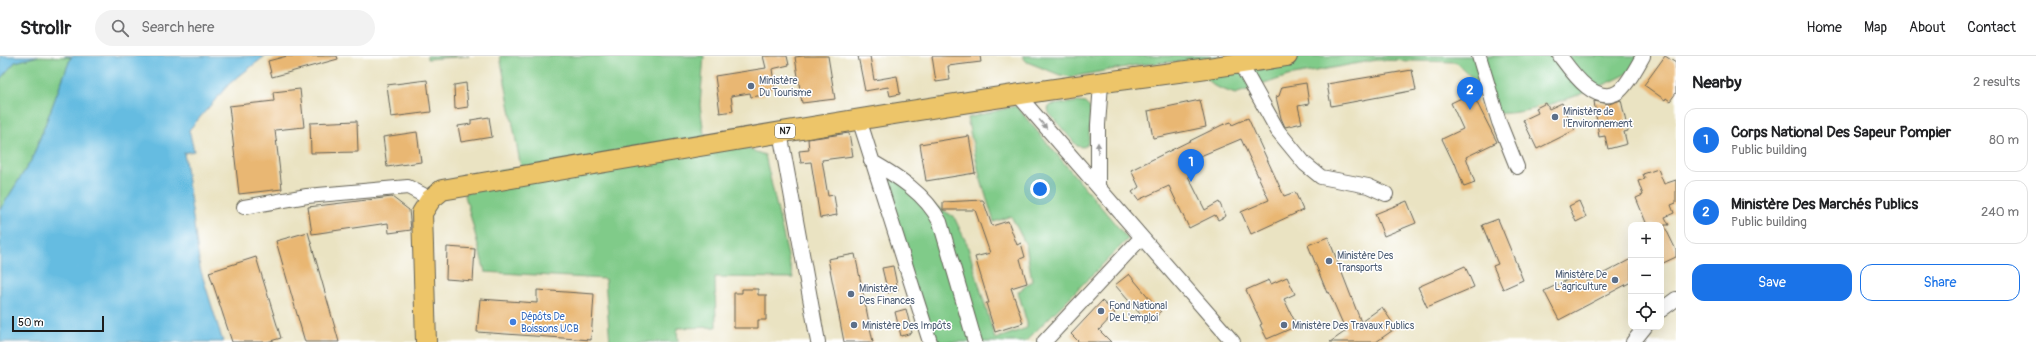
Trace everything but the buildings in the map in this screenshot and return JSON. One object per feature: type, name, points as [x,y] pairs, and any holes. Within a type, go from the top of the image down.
[{"type":"highway","name":"N7","points":[[431,199],[442,190],[780,132],[1017,94],[1101,84],[1287,56]]},
{"type":"highway","points":[[426,342],[422,213],[431,199]]},
{"type":"street","points":[[1479,56],[1499,122],[1517,167]]},
{"type":"street","points":[[1560,56],[1592,92],[1607,95],[1619,92],[1635,71],[1643,56]]},
{"type":"street","points":[[1240,63],[1278,131],[1305,164],[1321,177],[1368,186],[1386,194]]},
{"type":"street","points":[[1098,187],[1098,125],[1101,84]]},
{"type":"street","points":[[1017,94],[1233,342]]},
{"type":"street","points":[[859,120],[930,342]]},
{"type":"street","points":[[780,132],[818,342]]},
{"type":"street","points":[[871,161],[896,176],[921,196],[936,213],[976,342]]},
{"type":"street","points":[[244,207],[307,196],[408,187],[431,199]]},
{"type":"street","points":[[1044,342],[1141,238]]},
{"type":"street","points":[[1664,308],[1676,299]]},
{"type":"street","points":[[1633,342],[1643,330]]},
{"type":"green space","points":[[38,56],[71,57],[32,159],[0,210],[0,79],[15,62]]},
{"type":"green space","points":[[427,56],[469,56],[427,59]]},
{"type":"green space","points":[[500,56],[704,56],[700,105],[704,134],[765,155],[793,278],[715,277],[716,327],[677,328],[678,342],[610,342],[605,279],[485,272],[460,176],[521,168]]},
{"type":"green space","points":[[1022,56],[1652,56],[1625,75],[1589,91],[1528,110],[1511,113],[1497,113],[1490,105],[1480,86],[1456,62],[1376,60],[1288,76],[1235,94],[1214,86],[1189,64],[1182,61],[1137,65],[1071,77],[1060,75],[1027,62]]},
{"type":"green space","points":[[1077,102],[1085,103],[1090,108],[1089,137],[1087,145],[1083,147],[1077,146],[1049,113],[1048,108],[1051,105]]},
{"type":"green space","points":[[1016,106],[1128,239],[1025,342],[932,342],[872,160],[933,204],[954,217],[967,244],[995,339],[1027,328],[1027,323],[1018,292],[1032,281],[1026,245],[1011,216],[994,222],[980,177],[967,118]]},
{"type":"water","points":[[0,56],[38,56],[15,62],[0,79]]},
{"type":"water","points":[[64,56],[265,56],[229,84],[189,130],[194,151],[184,153],[200,268],[223,342],[0,342],[0,210],[32,159],[71,57]]},
{"type":"place","name":"Ministère Du Tourisme","points":[[751,86]]},
{"type":"place","name":"Ministère Des Marchés Publics","points":[[1470,110]]},
{"type":"place","name":"Ministère de l'Environnement","points":[[1555,117]]},
{"type":"place","name":"Corps National Des Sapeur Pompier","points":[[1191,182]]},
{"type":"place","name":"Ministère Des Transports","points":[[1329,261]]},
{"type":"place","name":"Ministère De L'agriculture","points":[[1615,280]]},
{"type":"place","name":"Ministère Des Finances","points":[[851,294]]},
{"type":"place","name":"Fond National De L'emploi","points":[[1101,311]]},
{"type":"place","name":"Dépôts De Boissons UCB","points":[[513,322]]},
{"type":"place","name":"Ministère Des Impôts","points":[[854,325]]},
{"type":"place","name":"Ministère Des Travaux Publics","points":[[1284,325]]}]
